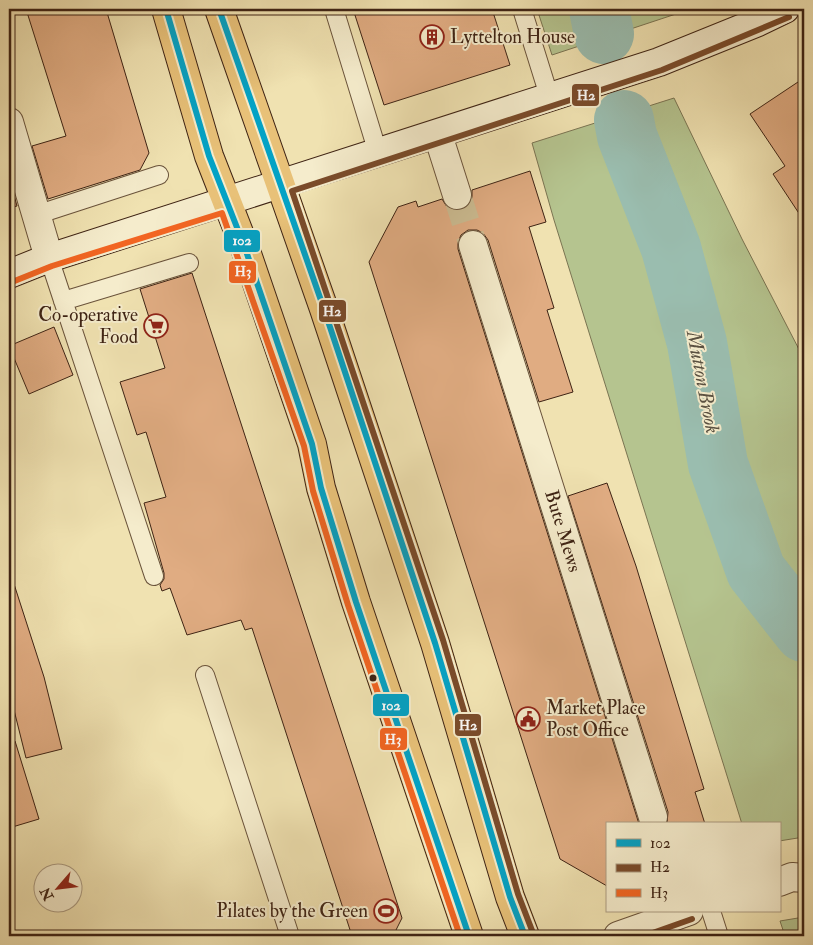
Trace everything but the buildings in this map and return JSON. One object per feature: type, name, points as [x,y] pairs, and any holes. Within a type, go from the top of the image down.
[{"type":"highway","points":[[166,9],[208,156],[227,202],[312,444],[321,488],[353,592],[469,936]]},
{"type":"highway","points":[[219,9],[432,634],[510,897],[525,936]]},
{"type":"street","points":[[9,274],[49,258],[550,99],[689,51],[785,9]]},
{"type":"street","points":[[9,122],[49,258]]},
{"type":"street","points":[[438,135],[457,195]]},
{"type":"street","name":"Bute Mews","points":[[473,246],[653,817]]},
{"type":"street","points":[[780,882],[792,877],[804,878]]},
{"type":"street","points":[[618,936],[685,912]]},
{"type":"lane","points":[[334,9],[378,153]]},
{"type":"lane","points":[[522,9],[550,99]]},
{"type":"lane","points":[[36,216],[160,176]]},
{"type":"lane","points":[[49,258],[154,576]]},
{"type":"lane","points":[[63,301],[189,263]]},
{"type":"lane","points":[[205,675],[290,936]]},
{"type":"lane","points":[[711,912],[719,936]]},
{"type":"green space","points":[[537,9],[691,9],[552,55]]},
{"type":"green space","points":[[674,98],[742,239],[804,359],[804,837],[780,841],[780,822],[741,822],[554,220],[532,143]]},
{"type":"green space","points":[[804,917],[804,936],[785,936],[780,921]]},
{"type":"waterway","name":"Mutton Brook","points":[[599,9],[604,34]]},
{"type":"waterway","name":"Mutton Brook","points":[[624,120],[627,136],[671,248],[697,343],[718,464],[756,571],[804,632]]},
{"type":"tunnel","points":[[457,195],[473,245]]},
{"type":"transit line","name":"102","points":[[166,9],[209,156],[245,248],[312,444],[321,488],[356,602],[469,936]]},
{"type":"transit line","name":"102","points":[[219,9],[324,309],[435,643],[510,897],[525,936]]},
{"type":"transit line","name":"H2","points":[[533,933],[518,894],[443,640],[292,191],[662,70],[789,17]]},
{"type":"transit line","name":"H3","points":[[12,282],[52,266],[222,213],[304,446],[313,491],[348,605],[460,936]]},
{"type":"transit line","name":"H2","points":[[644,936],[692,919]]},
{"type":"place","name":"Lyttelton House","points":[[432,37]]},
{"type":"place","name":"Co-operative Food","points":[[156,326]]},
{"type":"place","name":"Market Place Post Office","points":[[528,719]]},
{"type":"place","name":"Pilates by the Green","points":[[386,911]]}]
